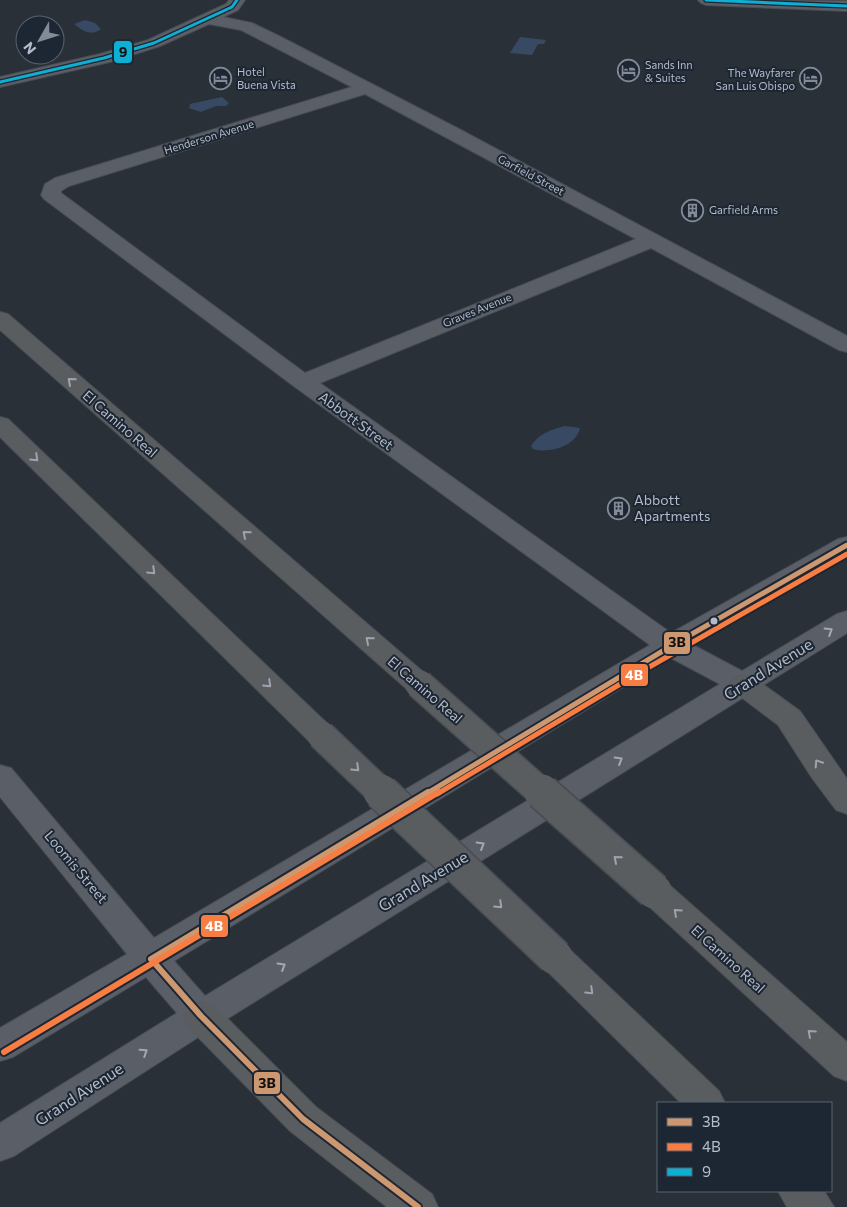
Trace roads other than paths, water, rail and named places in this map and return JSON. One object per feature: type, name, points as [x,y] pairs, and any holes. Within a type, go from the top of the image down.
[{"type":"highway","name":"El Camino Real","points":[[0,319],[419,684],[654,891],[847,1065]]},
{"type":"highway","points":[[0,424],[321,735],[705,1102]]},
{"type":"highway","points":[[744,684],[789,718],[823,770],[847,802]]},
{"type":"highway","points":[[201,1016],[303,1119],[418,1207]]},
{"type":"highway","points":[[798,1192],[814,1207]]},
{"type":"street","points":[[0,82],[104,58],[154,43],[232,8],[237,0]]},
{"type":"street","points":[[706,0],[847,6]]},
{"type":"street","name":"Garfield Street","points":[[209,19],[246,26],[273,39],[847,345]]},
{"type":"street","name":"Henderson Avenue","points":[[52,188],[62,182],[366,88]]},
{"type":"street","name":"Abbott Street","points":[[52,188],[51,195],[303,382],[631,620],[671,646],[744,684]]},
{"type":"street","name":"Graves Avenue","points":[[303,382],[652,240]]},
{"type":"street","points":[[0,1046],[151,959],[671,646],[847,546]]},
{"type":"street","name":"Grand Avenue","points":[[0,1144],[201,1016],[847,620]]},
{"type":"street","name":"Loomis Street","points":[[0,776],[151,959],[201,1016]]},
{"type":"water","points":[[85,20],[95,23],[101,29],[90,33],[74,24]]},
{"type":"water","points":[[520,37],[546,40],[544,44],[538,44],[532,55],[510,53]]},
{"type":"water","points":[[222,97],[229,103],[226,106],[216,106],[201,112],[189,108],[190,104]]},
{"type":"water","points":[[565,426],[580,428],[574,440],[568,444],[546,450],[533,449],[531,446],[537,438]]},
{"type":"place","name":"Sands Inn & Suites","points":[[629,71]]},
{"type":"place","name":"Hotel Buena Vista","points":[[221,78]]},
{"type":"place","name":"The Wayfarer San Luis Obispo","points":[[811,79]]},
{"type":"place","name":"Garfield Arms","points":[[693,210]]},
{"type":"place","name":"Abbott Apartments","points":[[618,508]]}]
